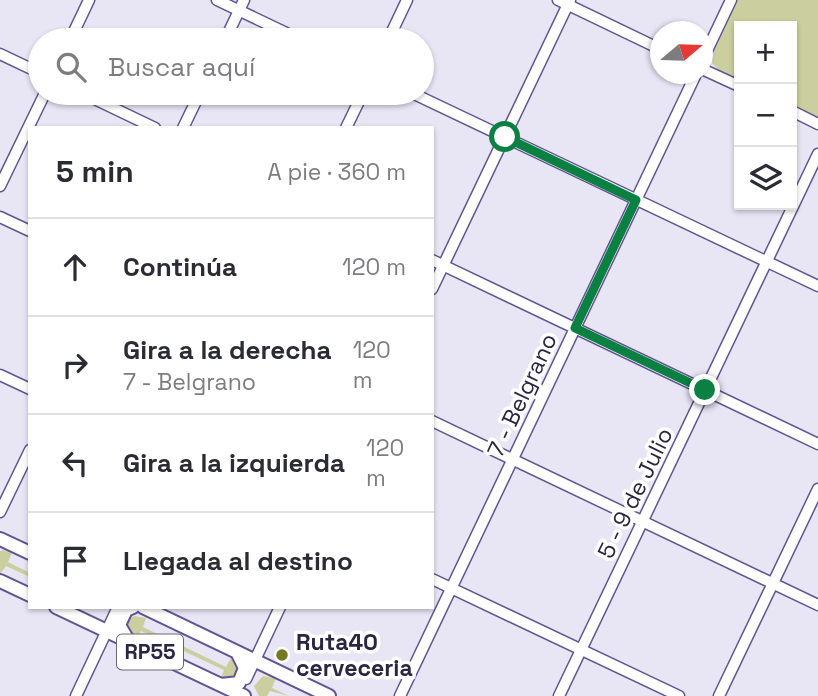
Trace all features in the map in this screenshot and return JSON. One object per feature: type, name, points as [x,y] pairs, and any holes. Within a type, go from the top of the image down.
[{"type":"main road","points":[[0,539],[28,552]]},
{"type":"main road","points":[[0,581],[28,594]]},
{"type":"main road","name":"RP55","points":[[60,609],[240,695]]},
{"type":"main road","points":[[129,642],[119,625],[126,610],[132,609]]},
{"type":"main road","name":"RP55","points":[[141,609],[329,696]]},
{"type":"main road","points":[[221,685],[239,683],[244,676],[245,668],[237,652]]},
{"type":"street","points":[[76,28],[89,0]]},
{"type":"street","points":[[217,0],[276,28]]},
{"type":"street","points":[[231,28],[244,0]]},
{"type":"street","points":[[394,28],[407,0]]},
{"type":"street","points":[[558,0],[569,2],[650,44]]},
{"type":"street","points":[[713,39],[732,0]]},
{"type":"street","points":[[434,285],[569,2]]},
{"type":"street","points":[[0,54],[28,67]]},
{"type":"street","points":[[713,74],[735,84]]},
{"type":"street","name":"7 - Belgrano","points":[[400,696],[691,84]]},
{"type":"street","points":[[434,103],[818,286]]},
{"type":"street","points":[[29,126],[39,105]]},
{"type":"street","points":[[107,105],[151,126]]},
{"type":"street","points":[[184,126],[194,105]]},
{"type":"street","points":[[347,126],[357,105]]},
{"type":"street","points":[[797,114],[818,124]]},
{"type":"street","points":[[0,186],[28,128]]},
{"type":"street","name":"5 - 9 de Julio","points":[[559,696],[818,154]]},
{"type":"street","points":[[0,217],[28,230]]},
{"type":"street","points":[[434,261],[818,444]]},
{"type":"street","points":[[0,374],[28,387]]},
{"type":"street","points":[[434,422],[818,606]]},
{"type":"street","points":[[0,512],[28,454]]},
{"type":"street","points":[[719,696],[818,489]]},
{"type":"street","points":[[434,580],[679,696]]},
{"type":"street","points":[[76,696],[117,609]]},
{"type":"street","points":[[240,695],[279,609]]},
{"type":"green space","points":[[737,0],[818,0],[818,117],[797,108],[797,21],[734,21],[734,78],[721,72],[713,64],[714,49]]},
{"type":"green space","points":[[0,551],[12,553],[8,562],[28,572],[28,576],[6,566],[0,574]]},
{"type":"green space","points":[[134,616],[146,618],[143,627],[226,667],[231,658],[239,664],[238,679],[220,680],[224,670],[141,631],[136,639],[126,627],[126,622]]},
{"type":"green space","points":[[263,676],[276,678],[272,688],[289,696],[270,691],[267,696],[259,696],[254,686]]},
{"type":"place","name":"Ruta40 cerveceria","points":[[282,655]]},
{"type":"route","points":[[505,137],[636,200],[575,328],[705,390]]}]
